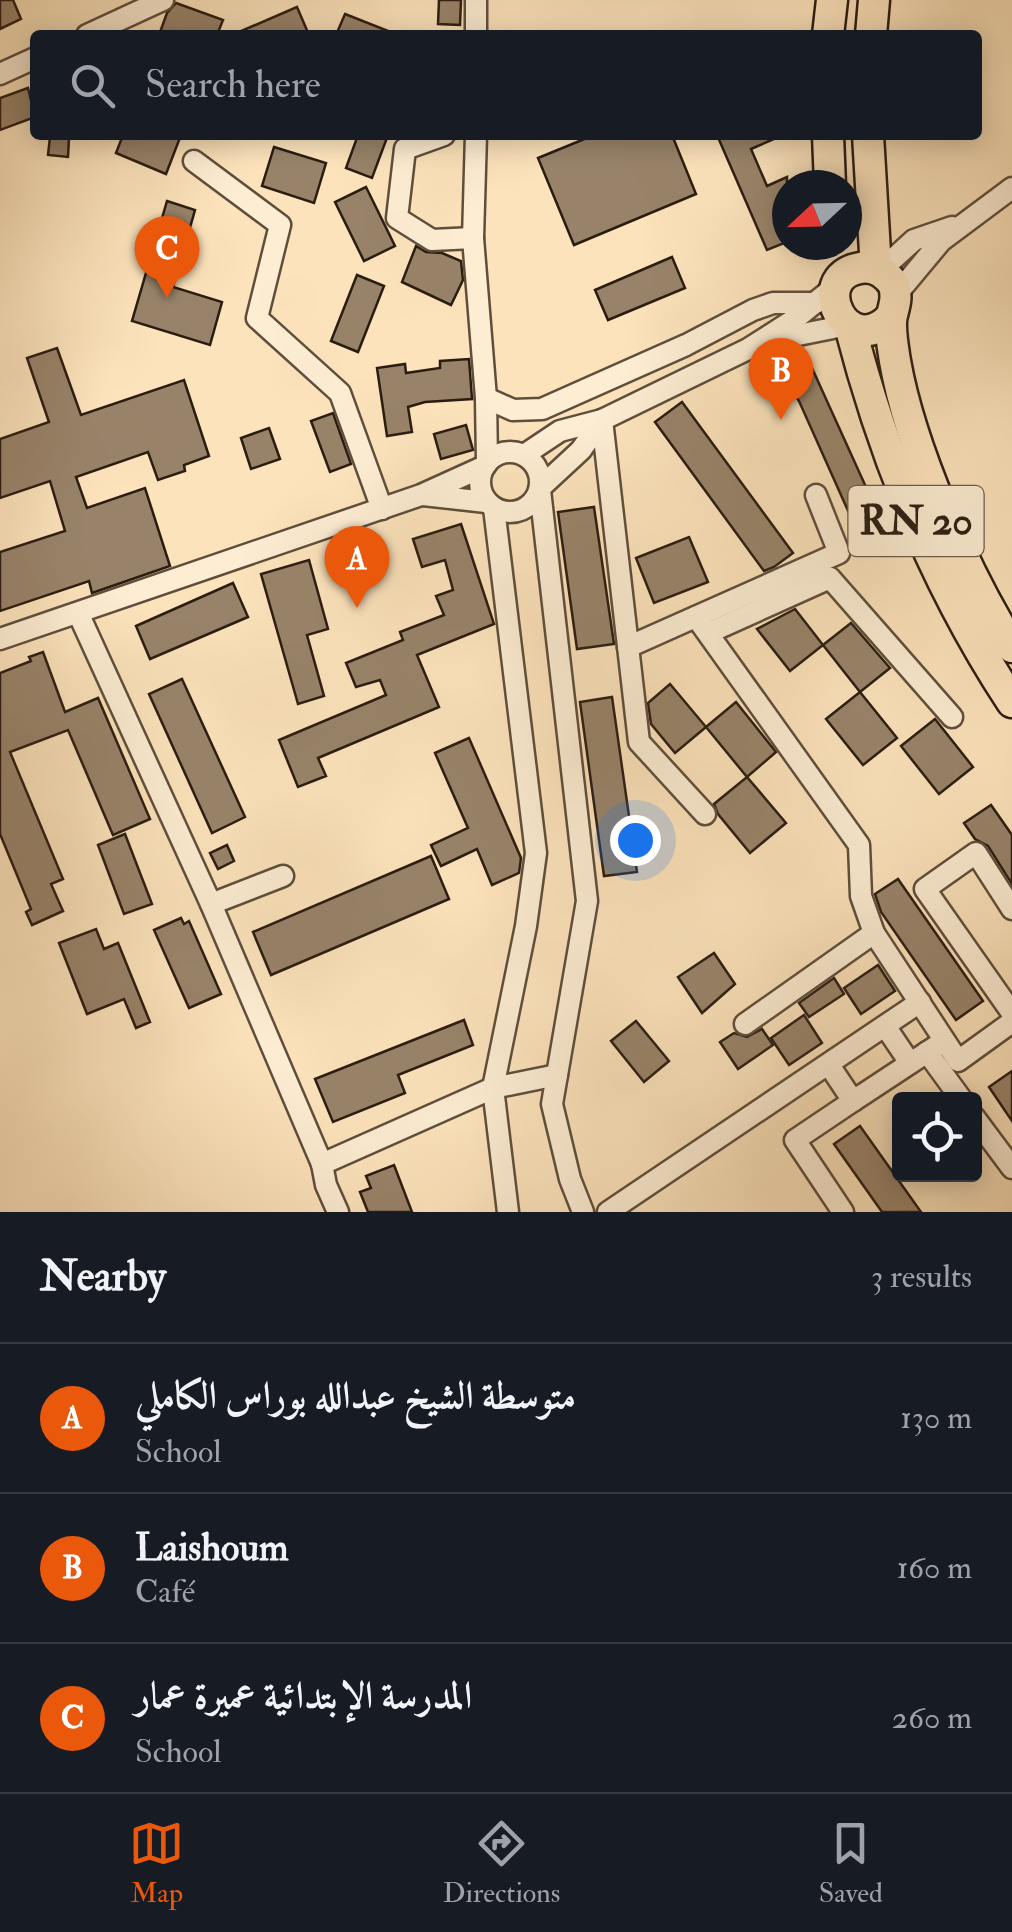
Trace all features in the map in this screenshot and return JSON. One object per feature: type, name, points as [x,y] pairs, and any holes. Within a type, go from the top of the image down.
[{"type":"highway","points":[[829,30],[832,0]]},
{"type":"highway","points":[[871,30],[874,0]]},
{"type":"highway","points":[[828,140],[829,170]]},
{"type":"highway","name":"RN 20","points":[[869,140],[895,363],[943,510],[1012,646]]},
{"type":"highway","points":[[832,287],[865,267],[886,288],[877,328],[859,330],[849,326],[836,311],[832,287],[836,260]]},
{"type":"highway","name":"RN 20","points":[[849,326],[870,402],[922,535],[956,606],[1012,702]]},
{"type":"street","points":[[94,30],[123,8],[164,0]]},
{"type":"street","points":[[476,0],[476,30]]},
{"type":"street","points":[[0,74],[30,60]]},
{"type":"street","points":[[430,140],[406,149],[397,218],[432,240],[473,238]]},
{"type":"street","points":[[476,140],[473,238],[486,398],[486,464],[480,484],[490,505],[536,853],[526,926],[493,1088],[508,1212]]},
{"type":"street","points":[[194,161],[280,225],[257,318],[340,393],[382,509]]},
{"type":"street","points":[[886,288],[959,226],[1012,188]]},
{"type":"street","points":[[886,288],[914,240],[959,226]]},
{"type":"street","points":[[486,398],[513,410],[542,409],[686,345],[753,310],[832,287]]},
{"type":"street","points":[[748,349],[832,287]]},
{"type":"street","points":[[0,639],[421,496],[504,452],[521,454],[560,431],[602,420],[748,349],[797,333],[849,326]]},
{"type":"street","points":[[486,398],[499,427],[538,469],[587,901],[552,1104],[582,1212]]},
{"type":"street","points":[[421,496],[490,505],[502,512],[521,512],[581,450],[602,420]]},
{"type":"street","points":[[602,420],[640,742],[706,814]]},
{"type":"street","points":[[702,625],[840,553],[816,495]]},
{"type":"street","points":[[628,647],[702,625],[830,578],[952,717]]},
{"type":"street","points":[[79,614],[211,904],[322,1164],[337,1212]]},
{"type":"street","points":[[702,625],[859,845],[861,896],[874,934],[920,1002],[927,1052],[956,1092]]},
{"type":"street","points":[[1012,909],[976,853],[925,888],[1012,1013]]},
{"type":"street","points":[[211,904],[283,876]]},
{"type":"street","points":[[744,1024],[874,934]]},
{"type":"street","points":[[608,1212],[920,1002]]},
{"type":"street","points":[[885,1026],[927,1052],[958,1061],[1012,1022]]},
{"type":"street","points":[[843,1212],[795,1140],[927,1052]]},
{"type":"street","points":[[829,1065],[853,1101]]},
{"type":"street","points":[[322,1164],[493,1088],[558,1075]]},
{"type":"street","points":[[982,1128],[1012,1168]]},
{"type":"building","points":[[0,0],[13,0],[21,19],[0,29]]},
{"type":"building","points":[[439,0],[461,0],[460,25],[438,24]]},
{"type":"building","points":[[176,3],[223,20],[219,30],[161,30]]},
{"type":"building","points":[[297,7],[307,30],[244,30]]},
{"type":"building","points":[[345,14],[386,30],[338,30]]},
{"type":"building","points":[[28,88],[30,119],[0,130],[0,98]]},
{"type":"building","points":[[50,140],[69,140],[68,157],[48,155]]},
{"type":"building","points":[[121,140],[179,140],[166,174],[116,153]]},
{"type":"building","points":[[356,140],[386,140],[372,178],[346,168]]},
{"type":"building","points":[[582,140],[674,140],[696,194],[574,245],[538,158]]},
{"type":"building","points":[[719,140],[772,140],[751,149],[767,186],[772,184],[772,248],[767,250]]},
{"type":"building","points":[[274,147],[326,163],[314,203],[262,186]]},
{"type":"building","points":[[366,187],[395,246],[364,261],[335,202]]},
{"type":"building","points":[[167,201],[195,210],[173,287],[222,302],[210,345],[132,321]]},
{"type":"building","points":[[416,246],[461,261],[463,280],[451,305],[402,282]]},
{"type":"building","points":[[672,257],[685,288],[608,320],[595,290]]},
{"type":"building","points":[[357,275],[384,286],[358,352],[331,341]]},
{"type":"building","points":[[57,348],[81,415],[184,380],[209,456],[184,465],[185,471],[158,480],[148,452],[76,477],[87,508],[145,488],[170,566],[92,593],[89,581],[0,611],[0,552],[65,531],[50,481],[0,498],[0,439],[49,422],[27,358]]},
{"type":"building","points":[[807,357],[890,540],[866,551],[799,401],[794,394],[775,402],[764,376]]},
{"type":"building","points":[[469,359],[472,399],[408,407],[412,432],[387,436],[377,368],[405,364],[406,373],[440,368],[440,361]]},
{"type":"building","points":[[682,402],[793,553],[774,567],[764,571],[655,422]]},
{"type":"building","points":[[333,413],[351,464],[330,472],[311,421]]},
{"type":"building","points":[[466,425],[473,450],[441,459],[434,434]]},
{"type":"building","points":[[269,428],[280,459],[251,469],[241,438]]},
{"type":"building","points":[[594,507],[614,644],[577,649],[558,512]]},
{"type":"building","points":[[461,524],[494,624],[417,655],[439,707],[318,758],[326,776],[298,787],[279,740],[386,695],[380,680],[356,687],[346,663],[403,640],[400,632],[444,615],[436,596],[453,590],[445,560],[422,567],[413,539]]},
{"type":"building","points":[[689,537],[708,582],[654,603],[636,558]]},
{"type":"building","points":[[309,560],[328,629],[307,635],[324,696],[298,704],[261,574]]},
{"type":"building","points":[[233,583],[248,617],[150,659],[136,626]]},
{"type":"building","points":[[795,609],[823,645],[790,671],[757,629]]},
{"type":"building","points":[[851,623],[890,668],[860,692],[823,645]]},
{"type":"building","points":[[43,652],[65,712],[98,698],[150,819],[113,835],[68,730],[10,752],[63,879],[51,884],[63,911],[32,925],[26,912],[31,909],[0,834],[0,673]]},
{"type":"building","points":[[182,679],[245,817],[212,833],[149,694]]},
{"type":"building","points":[[670,684],[706,727],[675,753],[651,724],[648,703]]},
{"type":"building","points":[[860,692],[897,738],[863,765],[826,719]]},
{"type":"building","points":[[612,697],[637,872],[604,876],[580,702]]},
{"type":"building","points":[[736,702],[776,752],[747,777],[706,727]]},
{"type":"building","points":[[935,719],[973,767],[939,794],[901,746]]},
{"type":"building","points":[[469,738],[521,858],[519,873],[492,885],[477,849],[441,866],[431,845],[468,828],[435,753]]},
{"type":"building","points":[[747,777],[786,823],[750,853],[714,804]]},
{"type":"building","points":[[991,805],[1012,835],[1012,884],[988,846],[975,839],[964,823]]},
{"type":"building","points":[[125,834],[152,904],[124,914],[98,845]]},
{"type":"building","points":[[227,845],[234,861],[218,869],[210,853]]},
{"type":"building","points":[[431,856],[449,899],[271,975],[253,932]]},
{"type":"building","points":[[898,879],[983,1001],[956,1020],[881,912],[875,894]]},
{"type":"building","points":[[181,918],[184,924],[189,921],[221,994],[189,1008],[154,930]]},
{"type":"building","points":[[96,929],[104,949],[118,943],[150,1022],[136,1028],[124,999],[87,1014],[59,943]]},
{"type":"building","points":[[714,953],[735,984],[702,1013],[678,977]]},
{"type":"building","points":[[878,965],[895,991],[861,1014],[844,988]]},
{"type":"building","points":[[834,978],[844,994],[809,1017],[799,1003]]},
{"type":"building","points":[[804,1015],[822,1043],[789,1065],[771,1038]]},
{"type":"building","points":[[464,1020],[473,1045],[398,1075],[405,1093],[333,1122],[315,1079]]},
{"type":"building","points":[[636,1021],[669,1061],[644,1082],[611,1041]]},
{"type":"building","points":[[762,1029],[773,1045],[738,1069],[720,1042],[734,1033],[747,1037]]},
{"type":"building","points":[[1012,1071],[1012,1121],[989,1087]]},
{"type":"building","points":[[860,1126],[892,1171],[892,1182],[900,1182],[921,1212],[882,1212],[834,1144]]},
{"type":"building","points":[[394,1165],[412,1212],[368,1212],[360,1192],[371,1188],[366,1176]]},
{"type":"place","name":"المدرسة الإبتدائية عميرة عمار","points":[[167,298]]},
{"type":"place","name":"Laishoum","points":[[781,420]]},
{"type":"place","name":"متوسطة الشيخ عبدالله بوراس الكاملي","points":[[357,608]]}]
